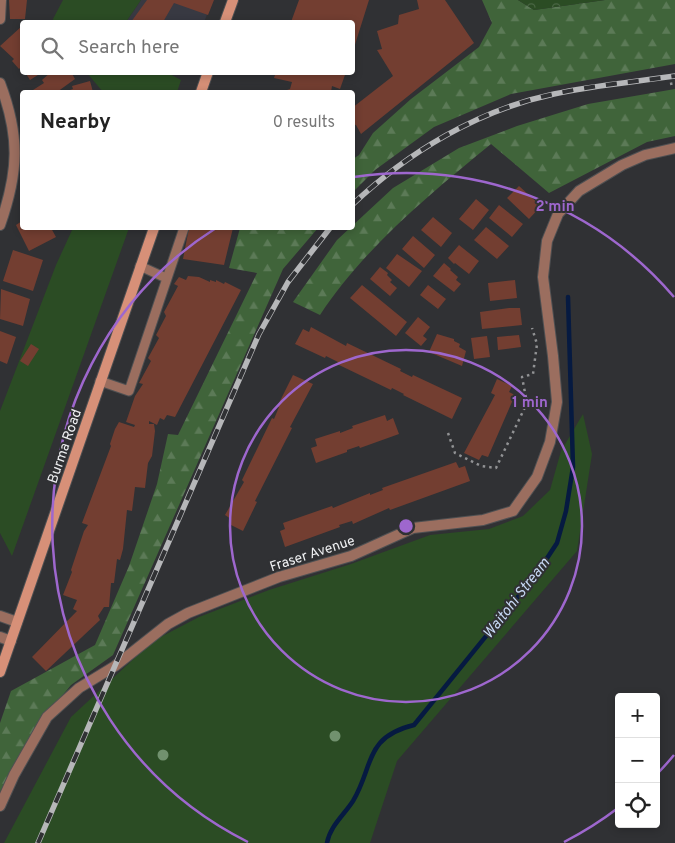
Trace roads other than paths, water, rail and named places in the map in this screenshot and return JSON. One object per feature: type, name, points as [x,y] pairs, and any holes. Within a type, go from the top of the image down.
[{"type":"main road","points":[[226,20],[233,0]]},
{"type":"main road","points":[[202,90],[207,75]]},
{"type":"main road","name":"Burma Road","points":[[0,672],[153,230]]},
{"type":"street","points":[[0,19],[1,0]]},
{"type":"street","points":[[0,83],[9,106],[16,148],[12,187],[0,225]]},
{"type":"street","name":"Fraser Avenue","points":[[0,806],[14,775],[48,717],[79,688],[115,666],[151,636],[175,620],[279,577],[351,556],[413,528],[483,520],[513,511],[537,477],[550,442],[557,402],[543,277],[547,241],[558,214],[579,191],[622,165],[645,155],[675,148]]},
{"type":"street","points":[[0,616],[17,622]]},
{"type":"street","points":[[0,637],[11,641]]},
{"type":"lane","points":[[100,381],[129,391],[183,230]]},
{"type":"lane","points":[[140,266],[166,278]]},
{"type":"waterway","name":"Waitohi Stream","points":[[327,843],[334,826],[353,801],[360,788],[378,745],[386,737],[398,730],[414,725],[538,572],[557,543],[566,511],[573,467],[568,297]]},
{"type":"railway","points":[[355,202],[396,168],[420,151],[471,122],[498,111],[526,101],[569,91],[675,76]]},
{"type":"railway","points":[[38,843],[259,334],[288,282],[328,230]]}]
